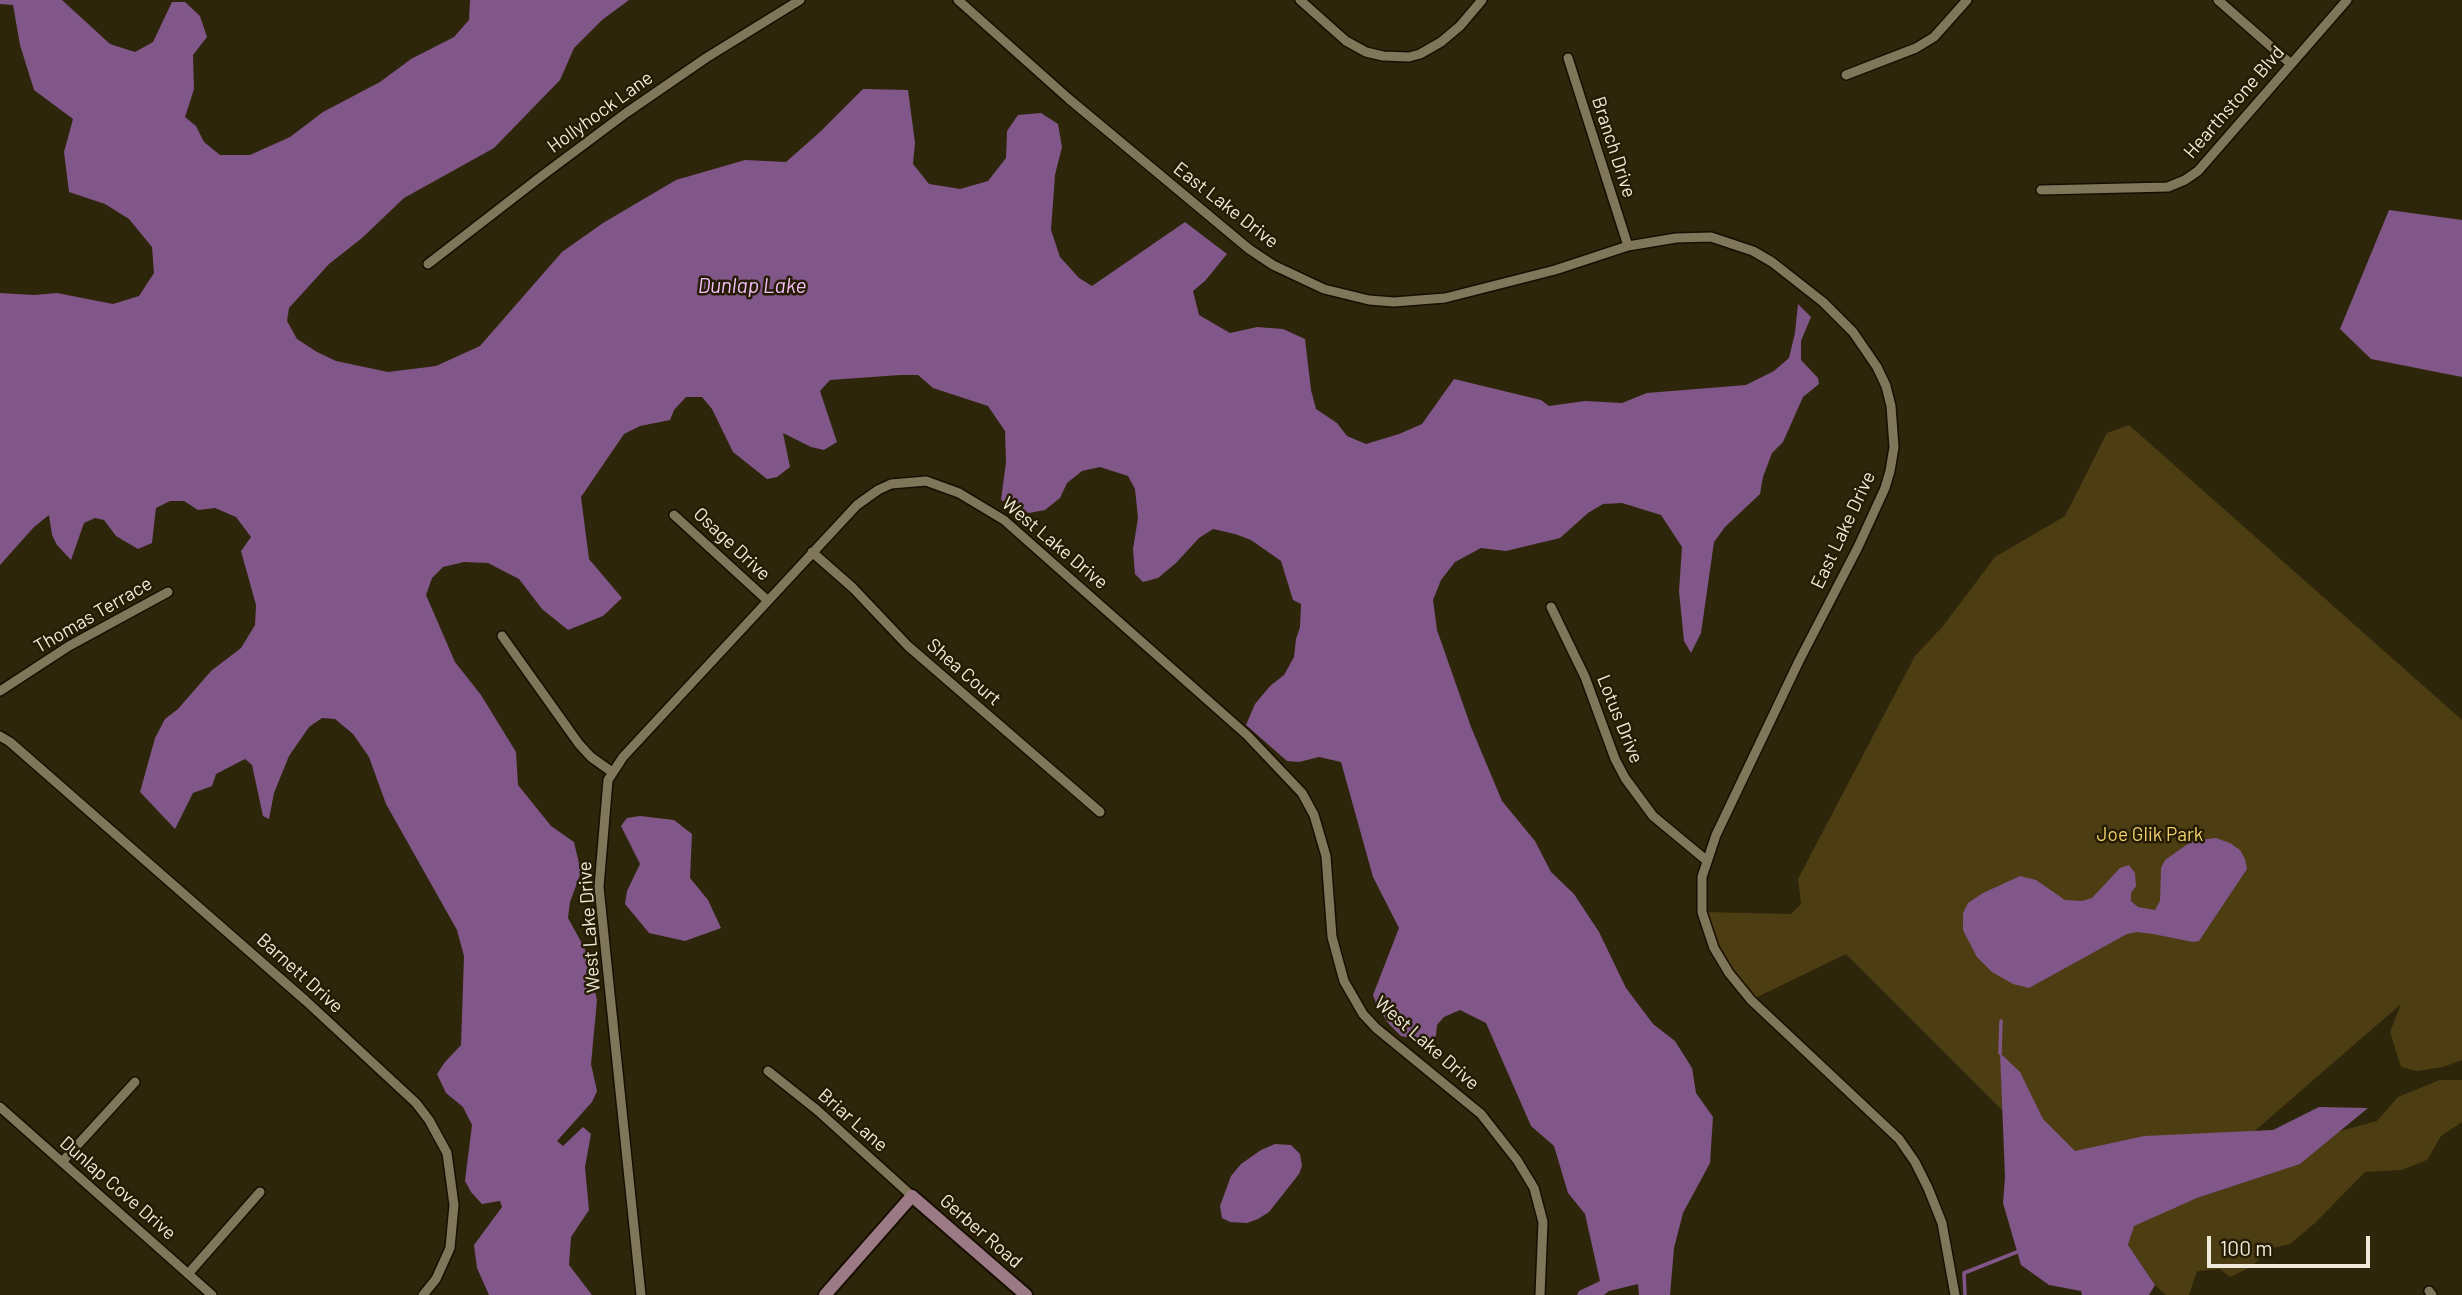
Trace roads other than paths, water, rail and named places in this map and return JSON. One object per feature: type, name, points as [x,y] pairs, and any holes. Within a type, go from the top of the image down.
[{"type":"street","name":"Hollyhock Lane","points":[[428,264],[626,113],[706,58],[800,0]]},
{"type":"street","name":"East Lake Drive","points":[[958,0],[1079,107],[1249,249],[1289,274],[1324,289],[1369,300],[1394,302],[1445,298],[1555,270],[1629,246],[1676,238],[1711,237],[1753,251],[1772,262],[1823,302],[1853,332],[1866,349],[1886,386],[1893,416],[1894,447],[1885,488],[1732,799],[1706,860],[1701,893],[1702,912],[1714,948],[1729,974],[1751,1000],[1899,1139],[1915,1162],[1937,1208],[1955,1295]]},
{"type":"street","points":[[1300,0],[1346,41],[1366,52],[1409,57],[1441,42],[1460,26],[1482,0]]},
{"type":"street","points":[[1846,75],[1916,48],[1934,37],[1967,0]]},
{"type":"street","points":[[2218,0],[2291,64]]},
{"type":"street","name":"Hearthstone Blvd","points":[[2042,190],[2168,187],[2185,180],[2198,171],[2347,0]]},
{"type":"street","name":"Branch Drive","points":[[1568,58],[1629,246]]},
{"type":"street","name":"West Lake Drive","points":[[641,1295],[599,887],[608,780],[623,757],[857,505],[878,490],[909,481],[926,481],[959,493],[982,506],[1021,535],[1247,735],[1302,793],[1322,837],[1332,937],[1352,999],[1376,1028],[1481,1114],[1505,1143],[1534,1188],[1544,1222],[1541,1295]]},
{"type":"street","name":"Osage Drive","points":[[674,515],[767,600]]},
{"type":"street","name":"Shea Court","points":[[812,552],[853,588],[908,646],[1100,812]]},
{"type":"street","name":"Thomas Terrace","points":[[0,691],[69,646],[168,592]]},
{"type":"street","name":"Lotus Drive","points":[[1551,607],[1585,677],[1615,759],[1625,778],[1653,816],[1706,860]]},
{"type":"street","points":[[502,636],[579,744],[591,757],[612,772]]},
{"type":"street","name":"Barnett Drive","points":[[0,736],[306,1001],[397,1085],[429,1120],[447,1153],[454,1205],[450,1248],[440,1273],[423,1295]]},
{"type":"street","name":"Briar Lane","points":[[768,1072],[817,1110],[912,1196]]},
{"type":"street","points":[[62,1162],[135,1082]]},
{"type":"street","name":"Dunlap Cove Drive","points":[[0,1107],[212,1295]]},
{"type":"street","points":[[188,1274],[260,1192]]},
{"type":"street","points":[[825,1295],[912,1196]]},
{"type":"street","name":"Gerber Road","points":[[912,1196],[1026,1295]]},
{"type":"water","name":"Dunlap Lake","points":[[0,0],[62,0],[110,44],[135,52],[153,42],[172,2],[185,2],[200,16],[207,37],[193,55],[194,89],[185,117],[196,126],[204,142],[220,155],[250,155],[290,137],[323,112],[380,82],[411,59],[454,37],[469,20],[470,0],[629,0],[602,20],[574,48],[560,80],[494,148],[404,198],[362,238],[329,264],[289,308],[287,321],[297,339],[317,352],[336,361],[388,372],[436,366],[480,346],[562,252],[603,223],[676,180],[745,160],[786,162],[863,89],[908,90],[915,143],[913,164],[929,184],[960,189],[988,181],[1006,158],[1007,131],[1018,115],[1041,113],[1058,124],[1062,147],[1055,175],[1051,230],[1060,257],[1079,278],[1092,286],[1185,222],[1227,254],[1193,291],[1199,315],[1230,333],[1257,327],[1283,329],[1305,339],[1316,409],[1337,423],[1347,436],[1366,444],[1422,424],[1454,379],[1541,400],[1549,406],[1585,401],[1622,403],[1647,393],[1746,385],[1774,371],[1789,358],[1798,304],[1811,317],[1801,341],[1801,360],[1818,378],[1819,384],[1803,397],[1783,442],[1772,453],[1760,494],[1725,527],[1714,542],[1701,633],[1691,653],[1684,641],[1679,591],[1682,547],[1661,515],[1622,503],[1603,504],[1588,513],[1560,538],[1506,551],[1481,548],[1455,562],[1441,580],[1433,600],[1437,630],[1471,727],[1502,801],[1535,841],[1551,872],[1574,894],[1599,932],[1626,988],[1653,1024],[1675,1041],[1692,1068],[1696,1093],[1713,1117],[1710,1163],[1683,1213],[1674,1248],[1670,1295],[1639,1295],[1638,1284],[1609,1291],[1604,1295],[1577,1295],[1579,1291],[1600,1281],[1585,1214],[1568,1193],[1554,1146],[1531,1126],[1486,1023],[1460,1010],[1444,1017],[1437,1025],[1436,1036],[1425,1041],[1401,1036],[1377,1006],[1373,995],[1399,928],[1373,877],[1341,762],[1319,757],[1299,762],[1287,761],[1246,725],[1255,704],[1270,686],[1284,675],[1294,657],[1301,604],[1293,600],[1281,561],[1251,540],[1213,529],[1199,538],[1158,578],[1143,582],[1135,574],[1133,549],[1138,518],[1135,489],[1128,476],[1100,467],[1082,471],[1067,483],[1060,498],[1045,510],[1029,513],[1001,500],[1006,462],[1005,431],[988,406],[933,388],[918,375],[900,375],[830,380],[820,391],[837,442],[824,450],[811,447],[783,433],[790,467],[777,477],[767,479],[733,452],[712,409],[702,397],[686,397],[674,410],[670,420],[640,426],[624,434],[581,497],[589,559],[622,598],[603,616],[568,630],[542,609],[519,579],[488,563],[464,562],[443,567],[432,578],[426,595],[455,662],[481,695],[516,752],[518,785],[551,826],[574,842],[581,872],[570,902],[568,918],[585,949],[597,1000],[591,1064],[597,1091],[592,1102],[557,1141],[563,1146],[583,1127],[591,1134],[585,1167],[589,1210],[571,1237],[569,1265],[592,1295],[489,1295],[477,1268],[474,1245],[502,1207],[500,1201],[482,1204],[465,1181],[472,1125],[463,1107],[446,1093],[437,1074],[461,1045],[464,956],[457,930],[386,804],[369,757],[353,734],[335,719],[322,718],[309,727],[289,756],[274,793],[269,819],[263,816],[252,765],[245,759],[216,774],[212,786],[193,793],[175,829],[140,792],[155,738],[165,719],[178,709],[211,671],[241,648],[255,625],[256,605],[241,551],[251,537],[236,517],[215,508],[198,510],[184,501],[170,501],[156,508],[152,543],[138,549],[116,536],[104,520],[95,518],[84,523],[71,560],[52,535],[49,515],[34,527],[0,565],[0,293],[57,293],[113,304],[139,296],[154,273],[152,247],[129,219],[105,204],[69,192],[64,152],[73,119],[34,90],[20,45],[13,5],[0,4]]},
{"type":"water","points":[[2389,210],[2462,220],[2462,377],[2371,359],[2340,329]]},
{"type":"water","points":[[640,816],[674,820],[692,834],[690,878],[708,900],[721,928],[685,941],[649,933],[625,904],[627,891],[640,864],[621,826],[627,818]]},
{"type":"water","points":[[2216,838],[2240,850],[2247,869],[2199,941],[2137,932],[2127,934],[2029,988],[2013,984],[1992,972],[1977,957],[1963,930],[1963,913],[1968,903],[2020,876],[2036,880],[2065,900],[2082,901],[2092,898],[2120,868],[2129,865],[2135,873],[2136,886],[2131,893],[2131,901],[2138,907],[2155,910],[2160,901],[2161,868],[2165,860],[2192,841]]},
{"type":"water","points":[[2000,1053],[2020,1072],[2043,1119],[2075,1151],[2144,1136],[2273,1130],[2319,1107],[2368,1108],[2300,1164],[2197,1198],[2134,1226],[2128,1245],[2155,1285],[2149,1295],[2082,1295],[2081,1291],[2049,1285],[2021,1265],[2003,1203],[2005,1177]]},
{"type":"water","points":[[1275,1144],[1291,1145],[1300,1154],[1302,1166],[1299,1174],[1269,1212],[1258,1219],[1247,1223],[1230,1222],[1222,1218],[1220,1206],[1231,1176],[1241,1164]]},
{"type":"waterway","points":[[2000,1053],[2001,1021]]},
{"type":"waterway","points":[[1965,1295],[1964,1273],[2017,1252]]},
{"type":"park label","name":"Joe Glik Park","points":[[2150,835]]}]
